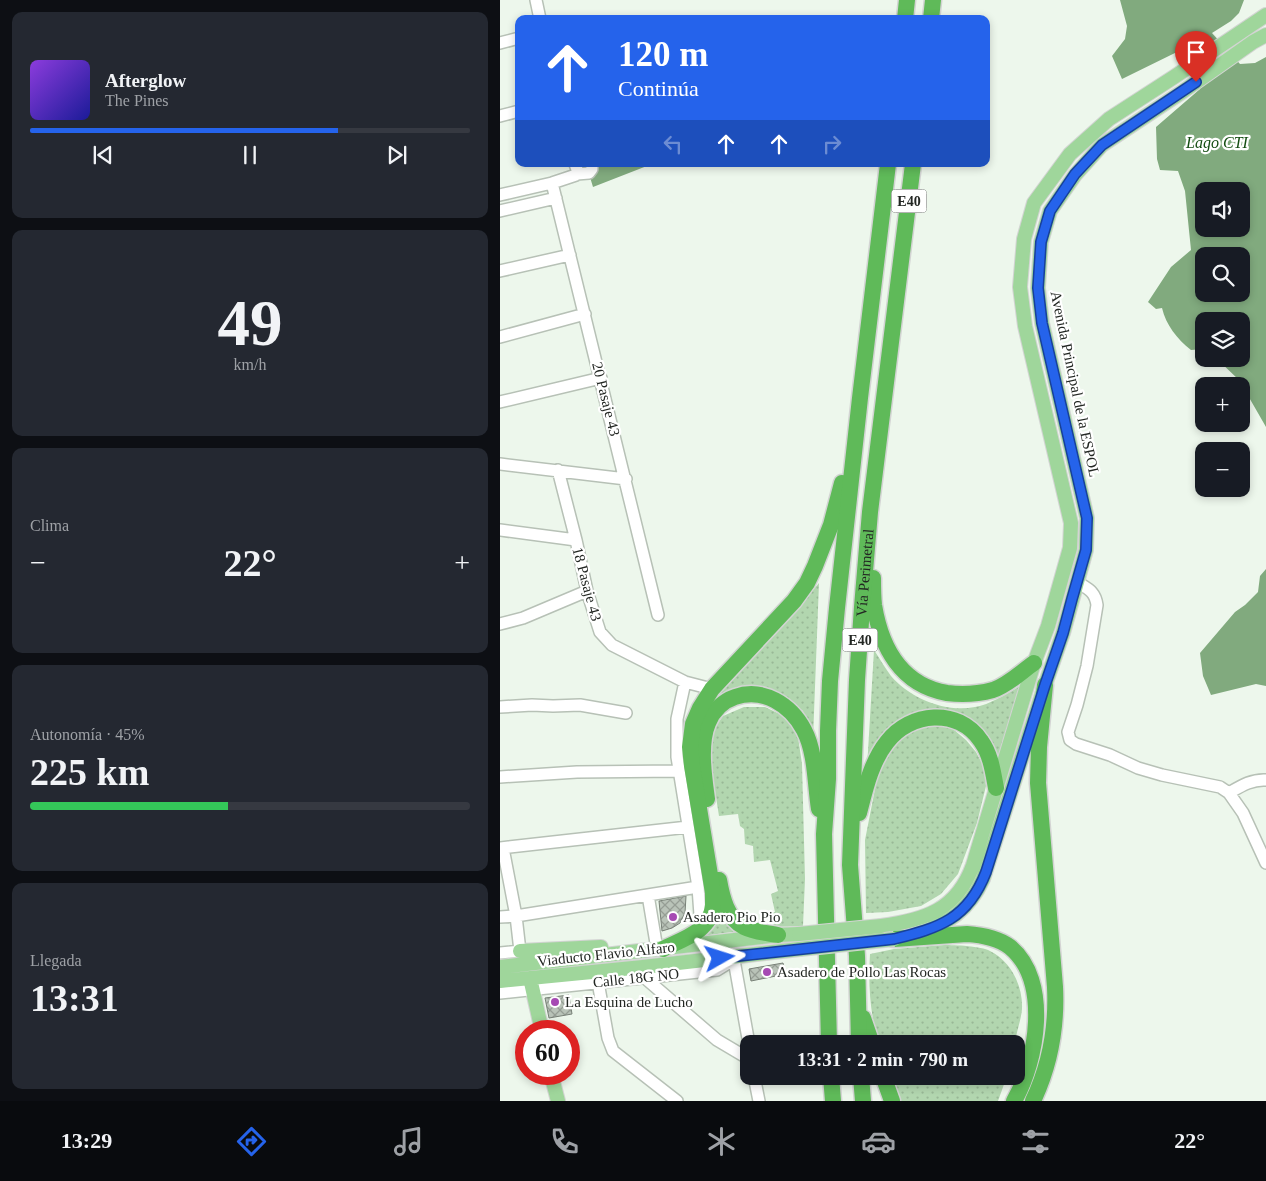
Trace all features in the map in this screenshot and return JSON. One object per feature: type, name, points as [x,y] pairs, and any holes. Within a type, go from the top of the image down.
[{"type":"highway","points":[[905,15],[907,0]]},
{"type":"highway","points":[[931,15],[933,0]]},
{"type":"highway","name":"Vía Perimetral","points":[[829,1035],[824,834],[828,779],[830,681],[860,398],[888,167]]},
{"type":"highway","name":"Vía Perimetral","points":[[859,1035],[857,956],[850,865],[857,680],[870,512],[913,167]]},
{"type":"highway","points":[[657,949],[694,934],[710,916],[713,905],[713,893],[693,776],[690,747],[696,718],[712,689],[794,601],[811,575],[835,514],[860,398]]},
{"type":"highway","points":[[870,512],[874,604],[884,641],[903,671],[916,681],[932,689],[949,693],[968,694],[994,690],[1034,663]]},
{"type":"highway","points":[[1033,1101],[1052,1047],[1056,1021],[1055,987],[1038,783],[1039,747],[1045,685]]},
{"type":"highway","points":[[778,935],[751,930],[738,923],[728,909],[720,888],[705,784],[704,750],[707,724],[720,705],[738,696],[761,695],[783,705],[794,715],[809,742],[824,834]]},
{"type":"highway","points":[[850,865],[859,812],[870,775],[884,746],[903,727],[917,720],[932,718],[946,718],[966,725],[984,745],[990,760],[996,788]]},
{"type":"highway","points":[[894,939],[967,934],[985,936],[1006,944],[1021,960],[1029,974],[1033,988],[1036,1005],[1036,1023],[1030,1059],[1014,1101]]},
{"type":"highway","points":[[857,1002],[869,1035]]},
{"type":"highway","points":[[832,1085],[833,1101]]},
{"type":"highway","points":[[862,1085],[863,1101]]},
{"type":"highway","points":[[886,1085],[892,1101]]},
{"type":"main road","points":[[1077,582],[1061,580],[1070,548],[1071,523],[1036,378],[1025,326],[1020,287],[1024,238],[1034,203],[1070,154],[1109,119],[1266,15]]},
{"type":"main road","name":"Avenida Principal de la ESPOL","points":[[1045,685],[1063,633],[1086,550],[1087,518],[1042,323],[1038,288],[1041,242],[1050,211],[1075,174],[1102,145],[1266,35]]},
{"type":"main road","points":[[1036,378],[1055,374]]},
{"type":"main road","name":"Viaducto Flavio Alfaro","points":[[500,967],[778,935],[881,926],[910,921],[933,913],[948,903],[961,890],[968,879],[973,865],[1061,580]]},
{"type":"main road","points":[[1042,644],[1053,642],[1057,649]]},
{"type":"main road","name":"Viaducto Flavio Alfaro","points":[[500,980],[531,984],[643,967],[894,939],[922,932],[944,923],[973,899],[986,872],[1045,685]]},
{"type":"main road","points":[[520,951],[639,945],[657,949]]},
{"type":"main road","points":[[531,984],[539,1020]]},
{"type":"main road","points":[[554,1085],[558,1101]]},
{"type":"street","points":[[536,0],[539,15]]},
{"type":"street","points":[[500,43],[515,39]]},
{"type":"street","points":[[500,116],[515,112]]},
{"type":"street","points":[[500,194],[552,183],[576,175],[576,169],[585,174],[589,173],[592,167]]},
{"type":"street","name":"20 Pasaje 43","points":[[552,183],[658,615]]},
{"type":"street","points":[[500,211],[556,198]]},
{"type":"street","points":[[500,271],[570,255]]},
{"type":"street","points":[[500,337],[585,314]]},
{"type":"street","points":[[500,402],[601,378]]},
{"type":"street","points":[[500,464],[626,479]]},
{"type":"street","name":"18 Pasaje 43","points":[[558,470],[587,590],[600,632],[612,645],[685,682],[712,689]]},
{"type":"street","points":[[500,530],[576,540]]},
{"type":"street","points":[[1077,582],[1092,592],[1096,597],[1097,605],[1087,666],[1068,732],[1070,740],[1138,768],[1220,787],[1229,793],[1243,813],[1266,863]]},
{"type":"street","points":[[500,624],[523,618],[587,590]]},
{"type":"street","points":[[685,682],[677,719],[676,746],[698,887],[701,928]]},
{"type":"street","points":[[500,706],[580,705],[626,712]]},
{"type":"street","points":[[500,777],[577,772],[679,771]]},
{"type":"street","points":[[1229,793],[1245,784],[1266,780]]},
{"type":"street","points":[[500,953],[520,951],[516,916],[502,848],[688,827]]},
{"type":"street","points":[[500,917],[698,887]]},
{"type":"street","points":[[648,895],[657,949]]},
{"type":"street","points":[[737,958],[748,1035]]},
{"type":"street","name":"Calle 18G NO","points":[[500,993],[531,984],[598,982],[717,970],[737,958]]},
{"type":"street","points":[[646,978],[717,1040],[740,1054]]},
{"type":"street","points":[[598,982],[608,1038],[613,1052],[677,1101]]},
{"type":"street","points":[[756,1085],[759,1101]]},
{"type":"shaded area","points":[[819,583],[813,739],[803,711],[781,695],[707,710],[716,693],[771,638]]},
{"type":"shaded area","points":[[874,650],[891,676],[899,684],[918,697],[940,706],[964,708],[981,706],[1020,686],[1000,764],[973,727],[905,719],[867,768]]},
{"type":"shaded area","points":[[744,707],[765,707],[784,716],[797,730],[802,764],[805,879],[803,926],[774,927],[772,912],[775,912],[771,894],[778,891],[770,860],[754,862],[753,846],[745,844],[744,829],[740,826],[738,814],[719,816],[708,746],[713,730],[723,716]]},
{"type":"shaded area","points":[[935,724],[953,729],[966,740],[976,752],[984,767],[986,786],[977,823],[958,874],[941,894],[921,906],[888,912],[866,913],[865,840],[876,784],[885,755],[895,741],[913,728]]},
{"type":"shaded area","points":[[717,901],[740,931],[702,936]]},
{"type":"shaded area","points":[[944,945],[968,946],[986,949],[998,956],[1010,968],[1021,992],[1022,1009],[1016,1035],[877,1035],[870,999],[870,954],[894,949]]},
{"type":"shaded area","points":[[892,1085],[1004,1085],[998,1101],[898,1101]]},
{"type":"water","name":"Lago CTI","points":[[1120,0],[1244,0],[1239,13],[1231,21],[1212,33],[1240,64],[1255,63],[1266,57],[1266,427],[1250,399],[1250,377],[1236,377],[1225,367],[1250,367],[1250,312],[1195,312],[1195,350],[1191,350],[1173,331],[1166,320],[1162,308],[1156,309],[1148,302],[1171,267],[1191,250],[1185,191],[1178,171],[1160,170],[1157,159],[1156,127],[1200,89],[1179,51],[1122,79],[1112,56],[1125,39],[1127,26]]},
{"type":"water","points":[[587,167],[644,167],[593,187]]},
{"type":"water","points":[[1266,569],[1266,686],[1256,684],[1211,695],[1203,676],[1200,653],[1235,612],[1258,592],[1260,576]]},
{"type":"building","points":[[686,896],[685,913],[680,923],[662,931],[659,901]]},
{"type":"building","name":"Asadero de Pollo Las Rocas","points":[[783,963],[786,974],[751,981],[749,969]]},
{"type":"building","points":[[569,995],[572,1014],[549,1018],[545,998]]},
{"type":"place","name":"Asadero Pio Pio","points":[[673,917]]},
{"type":"place","name":"Asadero de Pollo Las Rocas","points":[[767,972]]},
{"type":"place","name":"La Esquina de Lucho","points":[[555,1002]]},
{"type":"route","points":[[720,958],[894,939],[917,934],[935,928],[951,919],[973,899],[986,872],[1063,633],[1086,550],[1087,518],[1042,323],[1038,288],[1041,242],[1045,226],[1050,211],[1075,174],[1102,145],[1196,82]]}]
